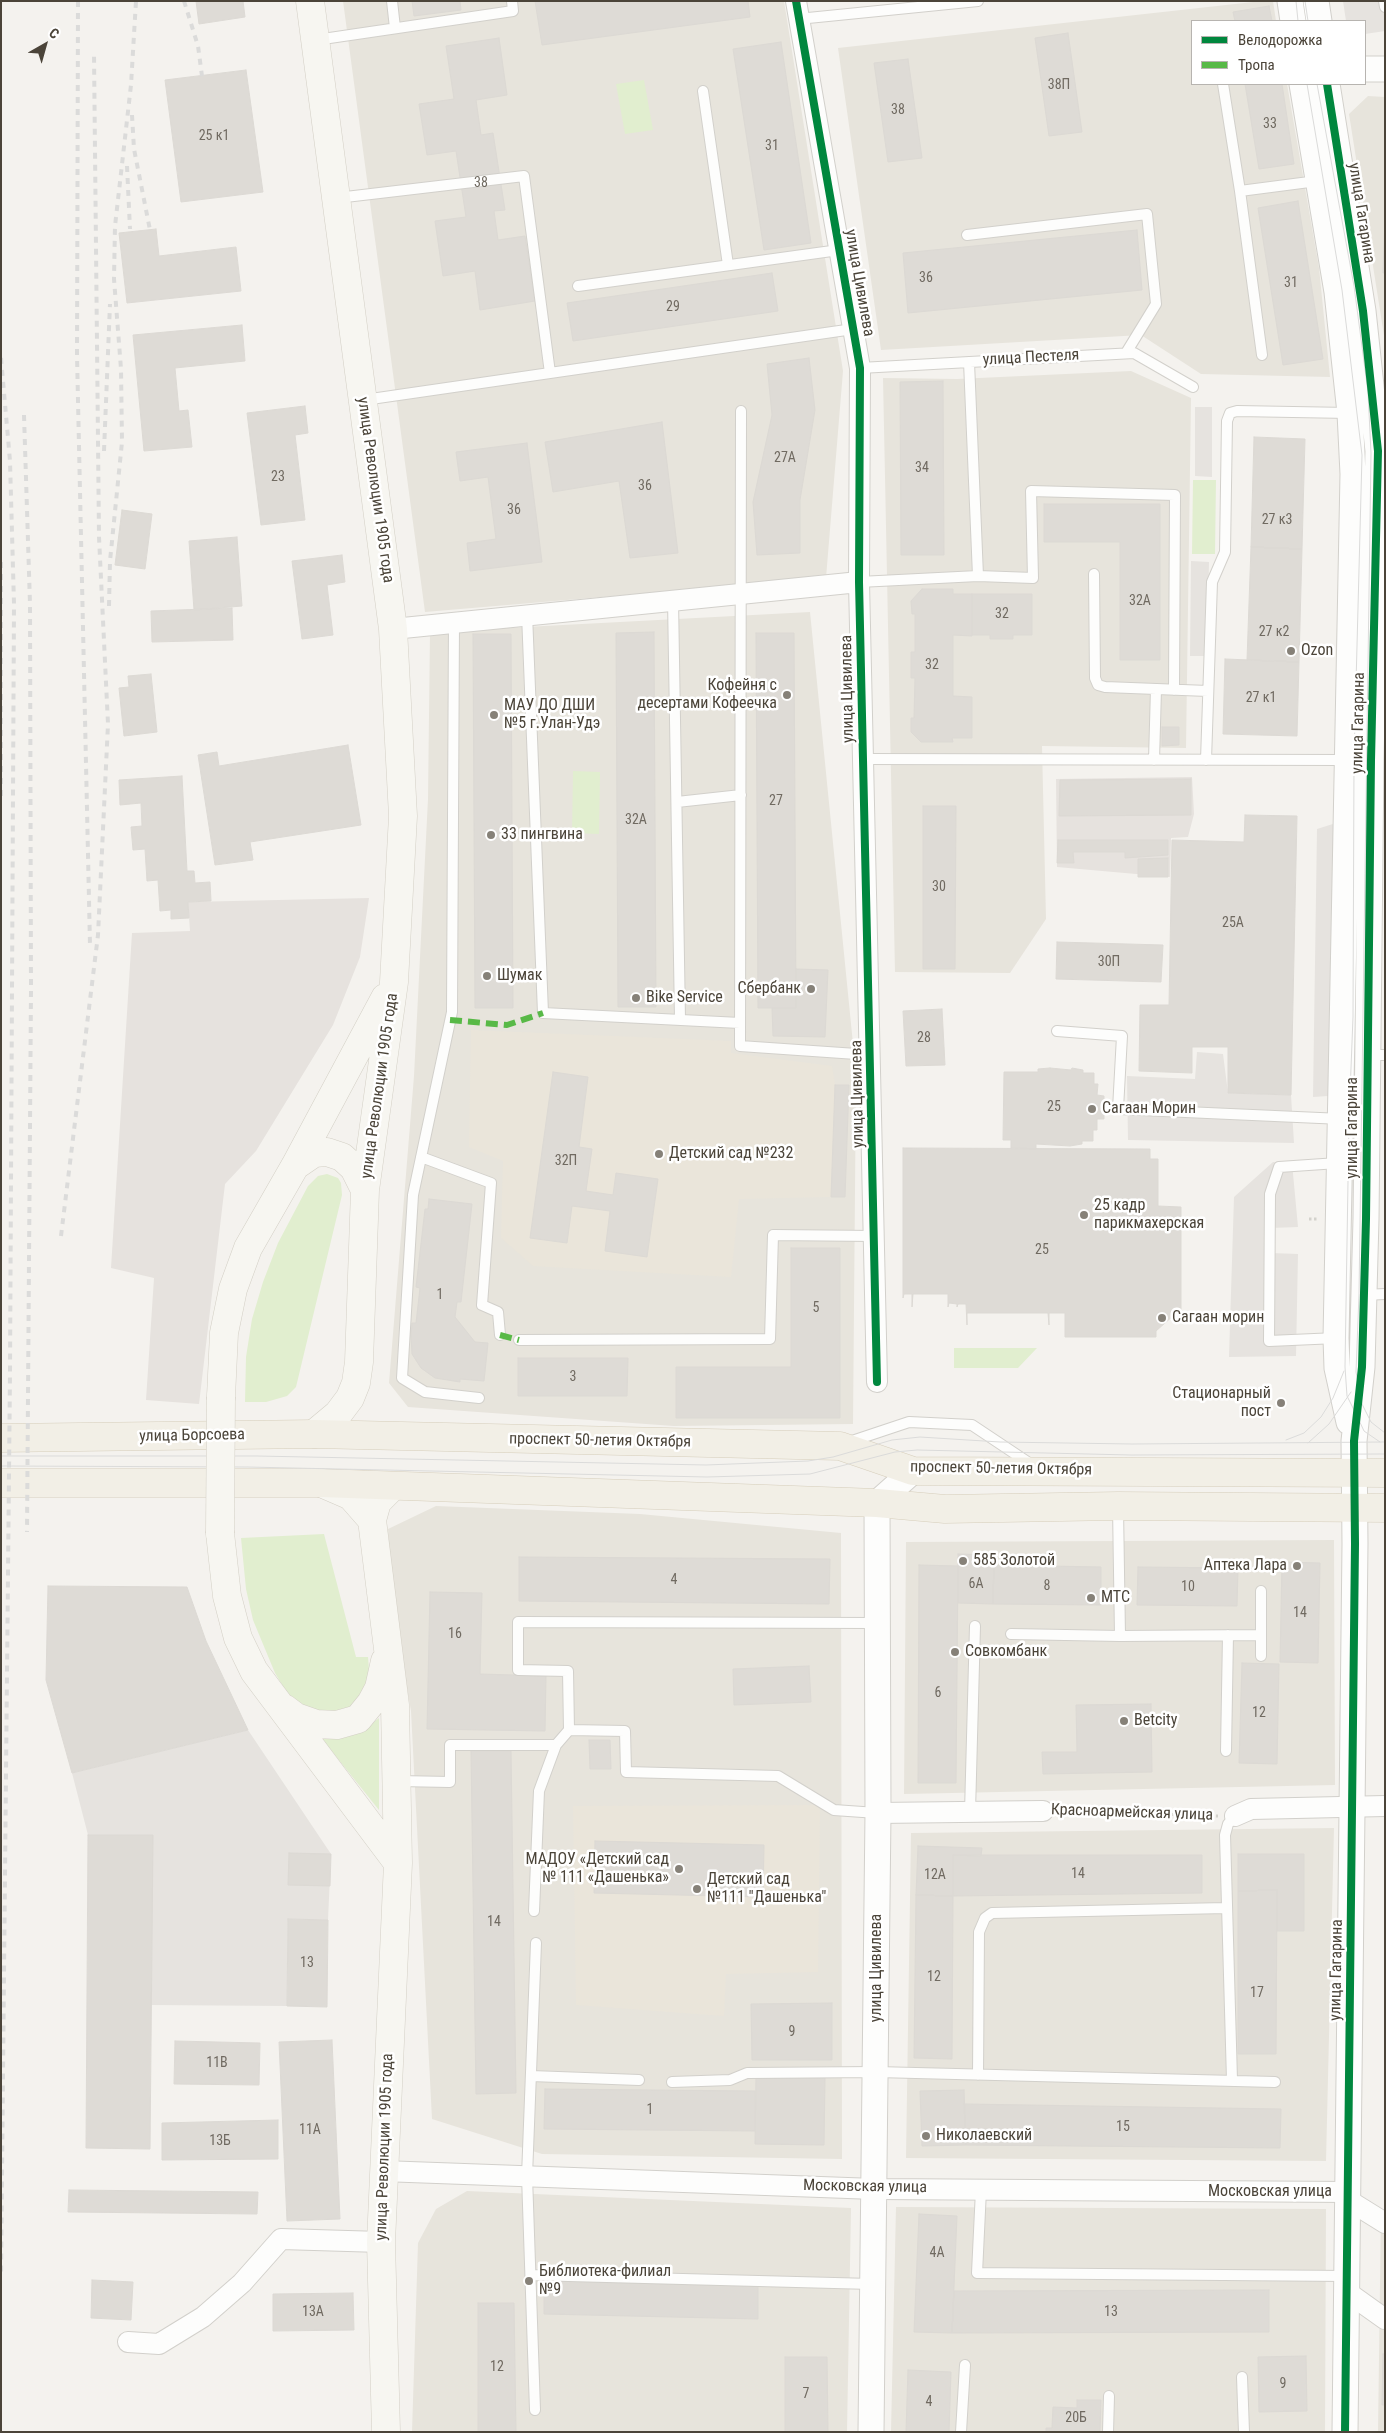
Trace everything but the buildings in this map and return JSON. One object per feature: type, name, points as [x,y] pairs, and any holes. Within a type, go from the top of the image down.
[{"type":"main road","name":"улица Революции 1905 года","points":[[310,1],[394,629],[403,816],[394,982],[365,1190],[360,1362],[356,1383],[350,1398],[338,1414],[314,1434]]},
{"type":"main road","name":"улица Революции 1905 года","points":[[394,982],[295,1166],[248,1248],[233,1289],[224,1333],[220,1398],[220,1534],[227,1596],[238,1638],[254,1671],[398,1863]]},
{"type":"main road","name":"улица Революции 1905 года","points":[[295,1166],[314,1154],[327,1152],[342,1157],[354,1168],[365,1190]]},
{"type":"main road","name":"улица Борсоева","points":[[1,1438],[314,1434],[382,1437]]},
{"type":"main road","name":"проспект 50-летия Октября","points":[[382,1437],[840,1446],[913,1471],[1039,1470],[1385,1473]]},
{"type":"main road","points":[[1,1482],[321,1483],[877,1503],[945,1508],[1118,1506],[1385,1508]]},
{"type":"main road","points":[[321,1483],[351,1496],[372,1520]]},
{"type":"main road","name":"улица Революции 1905 года","points":[[386,2432],[380,2242],[398,1863],[396,1705],[387,1652],[372,1520],[377,1502],[392,1487]]},
{"type":"main road","name":"улица Революции 1905 года","points":[[278,1705],[296,1717],[316,1724],[337,1725],[358,1719],[371,1703],[379,1688],[387,1652]]},
{"type":"street","points":[[1290,1],[1293,20]]},
{"type":"street","points":[[1316,1],[1319,20]]},
{"type":"street","name":"улица Цивилева","points":[[797,10],[860,368],[859,582],[877,1382]]},
{"type":"street","points":[[1366,69],[1385,69]]},
{"type":"street","name":"улица Гагарина","points":[[1302,85],[1337,292],[1350,413],[1353,474],[1342,1119],[1352,1163],[1374,1295],[1349,1337],[1337,1368],[1354,1441]]},
{"type":"street","name":"улица Гагарина","points":[[1326,85],[1378,406],[1376,1055],[1368,1118],[1352,1163],[1349,1337],[1362,1367],[1354,1441],[1355,1508],[1348,2196],[1349,2281],[1345,2432]]},
{"type":"street","points":[[394,629],[454,621],[859,582]]},
{"type":"street","points":[[877,1503],[913,1471]]},
{"type":"street","name":"улица Цивилева","points":[[871,2432],[878,1813],[877,1503]]},
{"type":"street","name":"Красноармейская улица","points":[[1235,1816],[1251,1809],[1385,1806]]},
{"type":"street","name":"Красноармейская улица","points":[[878,1813],[1043,1811]]},
{"type":"street","name":"Московская улица","points":[[382,2171],[875,2189],[1348,2196]]},
{"type":"street","points":[[1348,2196],[1385,2223]]},
{"type":"street","points":[[128,2342],[159,2344],[203,2317],[242,2283],[281,2239],[380,2242]]},
{"type":"street","points":[[1349,2281],[1385,2319]]},
{"type":"lane","points":[[392,1],[395,28]]},
{"type":"lane","points":[[315,40],[513,11],[512,1]]},
{"type":"lane","points":[[797,10],[978,1]]},
{"type":"lane","points":[[1384,1],[1385,7]]},
{"type":"lane","points":[[1224,85],[1262,355]]},
{"type":"lane","points":[[703,91],[728,266]]},
{"type":"lane","points":[[336,198],[524,176],[550,373]]},
{"type":"lane","points":[[1240,191],[1318,181]]},
{"type":"lane","points":[[967,235],[1148,214],[1156,304],[1126,353]]},
{"type":"lane","points":[[578,286],[839,250]]},
{"type":"lane","points":[[363,401],[853,329]]},
{"type":"lane","name":"улица Пестеля","points":[[860,368],[1134,353],[1193,387]]},
{"type":"lane","points":[[969,362],[978,576]]},
{"type":"lane","points":[[1206,760],[1212,582],[1225,552],[1227,421],[1230,414],[1237,411],[1350,413],[1378,406]]},
{"type":"lane","points":[[740,412],[742,593],[740,1046],[871,1054]]},
{"type":"lane","points":[[859,582],[978,576],[1033,578],[1031,491],[1175,495],[1174,690]]},
{"type":"lane","points":[[1094,574],[1095,678],[1098,684],[1105,688],[1208,691]]},
{"type":"lane","points":[[673,600],[680,1019]]},
{"type":"lane","points":[[527,614],[543,1012],[740,1022]]},
{"type":"lane","points":[[454,621],[452,1012],[413,1196],[402,1378],[425,1392],[479,1398]]},
{"type":"lane","points":[[1154,760],[1156,689]]},
{"type":"lane","points":[[864,759],[1378,760]]},
{"type":"lane","points":[[677,802],[741,795]]},
{"type":"lane","points":[[1057,1031],[1122,1036],[1118,1109],[1342,1119],[1368,1118]]},
{"type":"lane","points":[[421,1157],[490,1183],[482,1305],[498,1312],[500,1335]]},
{"type":"lane","points":[[1349,1337],[1269,1341],[1270,1194],[1280,1167],[1352,1163]]},
{"type":"lane","points":[[519,1340],[770,1340],[773,1236],[874,1236]]},
{"type":"lane","points":[[840,1446],[909,1422],[972,1425],[1039,1470]]},
{"type":"lane","points":[[1118,1506],[1120,1636]]},
{"type":"lane","points":[[1261,1591],[1261,1656]]},
{"type":"lane","points":[[534,1912],[539,1790],[556,1745],[569,1730],[568,1671],[518,1670],[518,1622],[877,1623]]},
{"type":"lane","points":[[970,1812],[975,1626]]},
{"type":"lane","points":[[1011,1634],[1120,1636],[1261,1635]]},
{"type":"lane","points":[[1226,1752],[1228,1635]]},
{"type":"lane","points":[[569,1730],[625,1731],[626,1772],[778,1776],[834,1810],[878,1813]]},
{"type":"lane","points":[[397,1781],[450,1782],[450,1745],[556,1745]]},
{"type":"lane","points":[[1232,2080],[1225,1835],[1228,1824],[1235,1816]]},
{"type":"lane","points":[[978,2075],[979,1932],[985,1918],[1000,1912],[1226,1908]]},
{"type":"lane","points":[[535,2410],[527,2176],[536,1943]]},
{"type":"lane","points":[[672,2082],[730,2080],[747,2072],[876,2072],[1276,2082]]},
{"type":"lane","points":[[531,2076],[639,2080]]},
{"type":"lane","points":[[981,2190],[977,2273],[1349,2281]]},
{"type":"lane","points":[[531,2275],[874,2284]]},
{"type":"lane","points":[[962,2432],[965,2365]]},
{"type":"lane","points":[[1242,2377],[1244,2432]]},
{"type":"lane","points":[[1108,2432],[1110,2396]]},
{"type":"shaded area","points":[[343,1],[784,1],[843,371],[826,578],[425,612]]},
{"type":"shaded area","points":[[1273,1],[1276,20],[1191,20],[1191,85],[1287,85],[1319,268],[1330,377],[1201,374],[1141,335],[881,350],[838,48]]},
{"type":"shaded area","points":[[1343,1],[1385,1],[1385,31],[1366,34],[1366,20],[1346,20]]},
{"type":"shaded area","points":[[1368,96],[1385,97],[1385,342],[1349,114]]},
{"type":"shaded area","points":[[1131,371],[1191,398],[1186,748],[1042,746],[1046,919],[1010,973],[895,972],[883,378],[957,379]]},
{"type":"shaded area","points":[[1195,407],[1212,407],[1212,477],[1195,476]]},
{"type":"shaded area","points":[[1191,561],[1209,562],[1207,656],[1190,656]]},
{"type":"shaded area","points":[[810,612],[856,1074],[853,1424],[674,1426],[408,1407],[389,1383],[414,1076],[428,799],[430,632]]},
{"type":"shaded area","points":[[1192,777],[1194,814],[1188,837],[1171,838],[1170,877],[1057,867],[1056,779]]},
{"type":"shaded area","points":[[1336,823],[1328,1096],[1313,1097],[1317,829]]},
{"type":"shaded area","points":[[369,898],[360,957],[333,1025],[256,1151],[225,1184],[199,1404],[146,1400],[154,1278],[111,1268],[132,933],[190,931],[188,902]]},
{"type":"shaded area","name":"Детский сад №232","points":[[471,1030],[731,1041],[731,1053],[832,1066],[835,1085],[831,1197],[739,1199],[731,1277],[533,1266],[501,1238],[503,1161],[469,1147]]},
{"type":"shaded area","points":[[1197,1052],[1223,1054],[1228,1093],[1291,1095],[1294,1143],[1128,1140],[1127,1076],[1195,1079]]},
{"type":"shaded area","points":[[1273,1162],[1292,1163],[1298,1227],[1271,1228],[1271,1253],[1298,1254],[1296,1356],[1229,1357],[1234,1197]]},
{"type":"shaded area","points":[[436,1506],[640,1514],[841,1533],[842,2159],[542,2154],[432,2119],[411,1711],[392,1602],[388,1529]]},
{"type":"shaded area","points":[[1334,1540],[1335,1785],[904,1794],[906,1542]]},
{"type":"shaded area","points":[[248,1730],[331,1854],[328,1920],[288,1919],[287,2006],[151,2005],[152,1835],[88,1835],[72,1773]]},
{"type":"shaded area","name":"Детский сад №111 \"Дашенька\"","points":[[820,1805],[818,1972],[726,1974],[724,2016],[576,2005],[573,1806]]},
{"type":"shaded area","points":[[1334,1828],[1326,2161],[906,2158],[911,1833]]},
{"type":"shaded area","points":[[467,2191],[851,2208],[847,2432],[412,2432],[418,2243],[436,2209]]},
{"type":"shaded area","points":[[896,2207],[1326,2209],[1325,2432],[891,2432]]},
{"type":"shaded area","points":[[1381,2210],[1385,2210],[1385,2432],[1378,2432]]},
{"type":"green space","points":[[644,80],[653,130],[625,134],[616,84]]},
{"type":"green space","points":[[1193,480],[1216,480],[1215,554],[1192,554]]},
{"type":"green space","points":[[573,771],[600,772],[599,834],[572,833]]},
{"type":"green space","points":[[327,1174],[338,1178],[341,1183],[342,1195],[296,1387],[287,1396],[266,1402],[245,1402],[246,1357],[252,1319],[263,1282],[278,1243],[308,1186],[318,1176]]},
{"type":"green space","points":[[954,1348],[1037,1348],[1018,1368],[954,1368]]},
{"type":"green space","points":[[324,1534],[356,1657],[368,1657],[370,1681],[353,1710],[337,1716],[302,1706],[287,1693],[275,1673],[253,1620],[246,1589],[241,1538]]},
{"type":"green space","points":[[379,1718],[379,1810],[317,1733],[333,1739],[348,1736],[363,1730]]},
{"type":"tram line","points":[[1296,1],[1298,20]]},
{"type":"tram line","points":[[1305,1],[1308,20]]},
{"type":"tram line","points":[[1307,85],[1342,290],[1362,455],[1354,760],[1353,1017],[1349,1119],[1345,1367],[1347,1396],[1364,1431],[1380,1442]]},
{"type":"tram line","points":[[1317,85],[1354,286],[1368,392],[1371,453],[1359,1294],[1356,1372],[1362,1404],[1371,1422],[1385,1433]]},
{"type":"tram line","points":[[1286,1440],[1304,1433],[1321,1417],[1333,1398],[1344,1371]]},
{"type":"tram line","points":[[1308,1443],[1329,1424],[1351,1392]]},
{"type":"tram line","points":[[1,1456],[257,1456],[706,1465],[808,1461],[833,1457],[892,1440],[920,1437],[1000,1442],[1132,1444],[1385,1442]]},
{"type":"tram line","points":[[1,1466],[247,1467],[707,1477],[810,1474],[895,1452],[917,1450],[1131,1455],[1385,1454]]},
{"type":"railway","points":[[78,1],[77,355],[90,945]]},
{"type":"railway","points":[[109,606],[110,561],[122,442],[121,369],[114,279],[115,226],[131,85],[136,1]]},
{"type":"railway","points":[[184,1],[198,46],[202,76]]},
{"type":"railway","points":[[61,1236],[98,935],[108,724],[99,537],[94,54]]},
{"type":"railway","points":[[132,115],[134,149],[150,230]]},
{"type":"railway","points":[[127,166],[130,229]]},
{"type":"railway","points":[[104,451],[110,304]]},
{"type":"railway","points":[[1,358],[10,461],[14,604],[10,1373],[1,2276]]},
{"type":"railway","points":[[24,415],[30,604],[31,990],[27,1532]]},
{"type":"railway","points":[[1,562],[1,802]]},
{"type":"marked path","points":[[450,1020],[507,1025],[543,1013]]},
{"type":"marked path","points":[[500,1335],[519,1340]]},
{"type":"cycle path","points":[[796,1],[860,368],[859,582],[877,1382]]},
{"type":"cycle path","points":[[1327,85],[1363,311],[1378,451],[1371,760],[1366,1219],[1362,1367],[1354,1441],[1355,1544],[1345,2432]]},
{"type":"place","name":"Ozon","points":[[1291,651]]},
{"type":"place","name":"Кофейня с десертами Кофеечка","points":[[787,695]]},
{"type":"place","name":"МАУ ДО ДШИ №5 г.Улан-Удэ","points":[[494,715]]},
{"type":"place","name":"33 пингвина","points":[[491,835]]},
{"type":"place","name":"Шумак","points":[[487,976]]},
{"type":"place","name":"Сбербанк","points":[[811,989]]},
{"type":"place","name":"Bike Service","points":[[636,998]]},
{"type":"place","name":"Сагаан Морин","points":[[1092,1109]]},
{"type":"place","name":"Детский сад №232","points":[[659,1154]]},
{"type":"place","name":"25 кадр парикмахерская","points":[[1084,1215]]},
{"type":"place","name":"Сагаан морин","points":[[1162,1318]]},
{"type":"place","name":"Стационарный пост","points":[[1281,1403]]},
{"type":"place","name":"585 Золотой","points":[[963,1561]]},
{"type":"place","name":"Аптека Лара","points":[[1297,1566]]},
{"type":"place","name":"МТС","points":[[1091,1598]]},
{"type":"place","name":"Совкомбанк","points":[[955,1652]]},
{"type":"place","name":"Betcity","points":[[1124,1721]]},
{"type":"place","name":"МАДОУ «Детский сад № 111 «Дашенька»","points":[[679,1869]]},
{"type":"place","name":"Детский сад №111 \"Дашенька\"","points":[[697,1889]]},
{"type":"place","name":"Николаевский","points":[[926,2136]]},
{"type":"place","name":"Библиотека-филиал №9","points":[[529,2281]]}]
